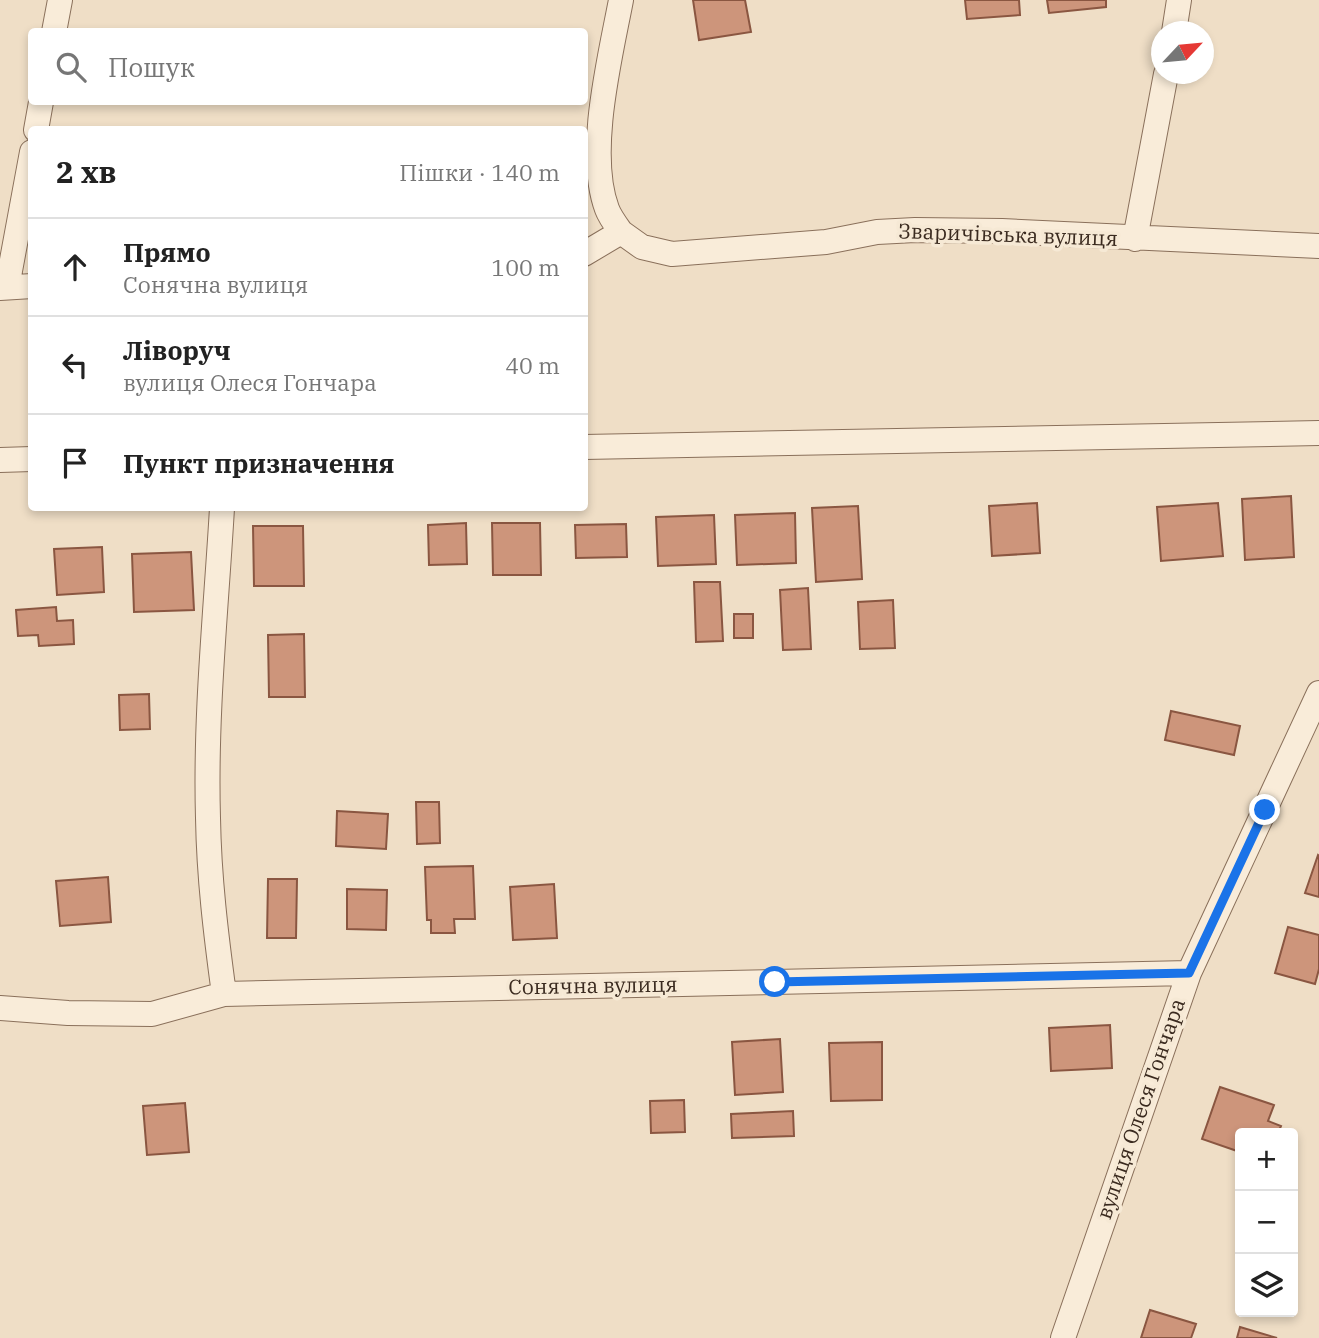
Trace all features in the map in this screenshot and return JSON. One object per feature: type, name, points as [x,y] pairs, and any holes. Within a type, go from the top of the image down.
[{"type":"street","points":[[55,28],[60,0]]},
{"type":"street","points":[[588,252],[621,232],[607,210],[600,180],[601,106],[621,0]]},
{"type":"street","points":[[1176,21],[1180,0]]},
{"type":"street","points":[[1135,239],[1164,84]]},
{"type":"street","points":[[37,126],[40,105]]},
{"type":"street","points":[[28,171],[3,287],[28,286]]},
{"type":"street","name":"Зваричівська вулиця","points":[[621,232],[642,247],[672,254],[826,242],[877,232],[915,230],[1002,231],[1319,246]]},
{"type":"street","points":[[588,447],[1319,433]]},
{"type":"street","points":[[0,460],[28,459]]},
{"type":"street","points":[[222,511],[208,737],[208,817],[212,909],[224,994]]},
{"type":"street","name":"вулиця Олеся Гончара","points":[[1063,1338],[1189,973],[1319,693]]},
{"type":"street","name":"Сонячна вулиця","points":[[0,1008],[68,1013],[152,1014],[224,994],[1189,973]]},
{"type":"building","points":[[693,0],[745,0],[751,32],[699,40]]},
{"type":"building","points":[[965,0],[1019,0],[1020,15],[967,19]]},
{"type":"building","points":[[1047,0],[1106,0],[1106,7],[1049,13]]},
{"type":"building","points":[[1291,496],[1294,557],[1245,560],[1242,499]]},
{"type":"building","points":[[1037,503],[1040,553],[992,556],[989,506]]},
{"type":"building","points":[[1218,503],[1223,556],[1161,561],[1157,507]]},
{"type":"building","points":[[858,506],[862,579],[816,582],[812,508]]},
{"type":"building","points":[[795,513],[796,563],[737,565],[735,515]]},
{"type":"building","points":[[714,515],[716,564],[658,566],[656,517]]},
{"type":"building","points":[[466,523],[467,564],[429,565],[428,525]]},
{"type":"building","points":[[492,523],[540,523],[541,575],[493,575]]},
{"type":"building","points":[[626,524],[627,557],[576,558],[575,525]]},
{"type":"building","points":[[253,526],[303,526],[304,586],[254,586]]},
{"type":"building","points":[[102,547],[104,592],[57,595],[54,549]]},
{"type":"building","points":[[191,552],[194,610],[134,612],[132,554]]},
{"type":"building","points":[[694,582],[720,582],[723,641],[696,642]]},
{"type":"building","points":[[808,588],[811,649],[783,650],[780,590]]},
{"type":"building","points":[[893,600],[895,648],[860,649],[858,602]]},
{"type":"building","points":[[56,607],[57,621],[73,620],[74,644],[39,646],[38,635],[18,636],[16,610]]},
{"type":"building","points":[[734,614],[753,614],[753,638],[734,638]]},
{"type":"building","points":[[304,634],[305,697],[269,697],[268,635]]},
{"type":"building","points":[[149,694],[150,729],[120,730],[119,695]]},
{"type":"building","points":[[1171,711],[1240,726],[1234,755],[1165,740]]},
{"type":"building","points":[[416,802],[439,802],[440,843],[417,844]]},
{"type":"building","points":[[337,811],[388,814],[386,849],[336,846]]},
{"type":"building","points":[[1319,856],[1319,897],[1305,893]]},
{"type":"building","points":[[473,866],[475,919],[454,919],[455,933],[431,933],[431,920],[427,920],[425,867]]},
{"type":"building","points":[[108,877],[111,922],[60,926],[56,881]]},
{"type":"building","points":[[268,879],[297,879],[296,938],[267,938]]},
{"type":"building","points":[[554,884],[557,938],[513,940],[510,887]]},
{"type":"building","points":[[347,889],[387,890],[386,930],[347,929]]},
{"type":"building","points":[[1288,927],[1319,935],[1319,969],[1315,984],[1275,973]]},
{"type":"building","points":[[1110,1025],[1112,1068],[1051,1071],[1049,1028]]},
{"type":"building","points":[[780,1039],[783,1092],[735,1095],[732,1042]]},
{"type":"building","points":[[882,1042],[882,1100],[831,1101],[829,1043]]},
{"type":"building","points":[[1220,1087],[1274,1105],[1268,1121],[1281,1126],[1235,1128],[1235,1150],[1202,1139]]},
{"type":"building","points":[[684,1100],[685,1132],[651,1133],[650,1101]]},
{"type":"building","points":[[185,1103],[189,1152],[147,1155],[143,1106]]},
{"type":"building","points":[[793,1111],[794,1136],[732,1138],[731,1114]]},
{"type":"building","points":[[1150,1310],[1196,1324],[1191,1338],[1141,1338]]},
{"type":"building","points":[[1240,1327],[1277,1338],[1237,1338]]},
{"type":"route","points":[[775,982],[1189,973],[1265,810]]}]
